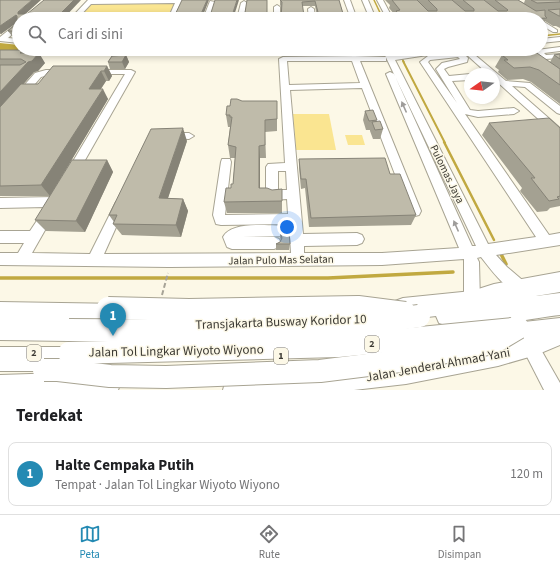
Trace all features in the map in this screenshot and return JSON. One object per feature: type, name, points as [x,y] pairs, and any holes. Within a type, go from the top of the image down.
[{"type":"highway","name":"Jalan Jenderal Ahmad Yani","points":[[0,313],[297,334],[368,330],[472,302],[494,294],[560,282]]},
{"type":"highway","name":"2","points":[[419,316],[483,314],[560,304]]},
{"type":"highway","points":[[0,313],[358,307],[380,309],[419,316]]},
{"type":"highway","name":"Jalan Tol Lingkar Wiyoto Wiyono","points":[[0,329],[217,331],[361,324],[419,316]]},
{"type":"highway","name":"2","points":[[524,338],[560,320]]},
{"type":"highway","name":"Jalan Jenderal Ahmad Yani","points":[[0,359],[152,360],[297,334],[368,330],[560,329]]},
{"type":"highway","points":[[0,369],[44,370],[110,376],[166,377],[320,371],[400,361],[524,338]]},
{"type":"highway","name":"Jalan Tol Lingkar Wiyoto Wiyono","points":[[0,353],[69,353],[338,346],[524,338]]},
{"type":"main road","name":"Jalan Jenderal Ahmad Yani","points":[[0,386],[232,388],[370,378],[478,360],[524,338],[560,334]]},
{"type":"street","points":[[347,0],[351,12]]},
{"type":"street","points":[[358,0],[363,12]]},
{"type":"street","points":[[364,0],[370,12]]},
{"type":"street","points":[[380,0],[386,12]]},
{"type":"street","points":[[80,12],[90,1],[179,1],[174,12]]},
{"type":"street","points":[[208,12],[212,1]]},
{"type":"street","points":[[242,12],[244,2]]},
{"type":"street","points":[[548,24],[558,31]]},
{"type":"street","points":[[1,39],[12,30]]},
{"type":"street","points":[[548,32],[558,31]]},
{"type":"street","points":[[1,39],[12,40]]},
{"type":"street","points":[[548,40],[560,39]]},
{"type":"street","points":[[548,47],[560,46]]},
{"type":"street","points":[[548,51],[560,49]]},
{"type":"street","points":[[298,259],[291,167],[283,109],[285,88],[283,59],[355,58],[370,56]]},
{"type":"street","name":"Pulomas Jaya","points":[[387,56],[488,254],[502,272],[522,289]]},
{"type":"street","name":"Pulomas Jaya","points":[[387,56],[470,257],[472,302]]},
{"type":"street","points":[[439,56],[428,58],[424,62],[546,241]]},
{"type":"street","points":[[464,56],[461,62],[441,66],[440,69],[468,112],[472,114],[514,111]]},
{"type":"street","points":[[471,56],[486,68]]},
{"type":"street","points":[[523,56],[560,82]]},
{"type":"street","points":[[543,56],[560,56]]},
{"type":"street","points":[[355,58],[415,211]]},
{"type":"street","points":[[560,62],[546,63],[560,73]]},
{"type":"street","points":[[0,119],[38,76],[46,72],[71,72]]},
{"type":"street","points":[[67,181],[131,72],[86,72]]},
{"type":"street","points":[[446,79],[464,78]]},
{"type":"street","points":[[500,80],[560,133]]},
{"type":"street","points":[[503,83],[527,85],[560,111]]},
{"type":"street","points":[[285,88],[366,85]]},
{"type":"street","points":[[457,96],[464,95]]},
{"type":"street","points":[[155,136],[189,136]]},
{"type":"street","points":[[226,162],[218,215],[221,220],[357,239]]},
{"type":"street","points":[[291,167],[272,167],[272,195],[293,194]]},
{"type":"street","points":[[94,260],[125,195]]},
{"type":"street","points":[[0,203],[57,198],[21,260]]},
{"type":"street","points":[[276,259],[273,237],[296,230]]},
{"type":"street","points":[[0,237],[34,237]]},
{"type":"street","name":"Jalan Pulo Mas Selatan","points":[[0,259],[382,259],[470,257],[560,238]]},
{"type":"street","name":"Transjakarta Busway Koridor 10","points":[[368,330],[430,311],[507,308],[560,301]]},
{"type":"street","name":"Transjakarta Busway Koridor 10","points":[[368,330],[560,314]]},
{"type":"street","name":"Transjakarta Busway Koridor 10","points":[[0,347],[141,348],[297,334]]},
{"type":"street","points":[[524,338],[554,390]]},
{"type":"shaded area","points":[[93,0],[176,0],[171,12],[82,12]]},
{"type":"shaded area","points":[[0,43],[12,44],[12,52],[0,52]]},
{"type":"shaded area","points":[[293,114],[329,114],[336,150],[296,150]]},
{"type":"shaded area","points":[[345,135],[362,135],[365,145],[348,145]]},
{"type":"building","points":[[0,0],[32,0],[18,12],[12,12],[12,18],[0,26]]},
{"type":"building","points":[[44,0],[74,0],[62,12],[29,12]]},
{"type":"building","points":[[182,0],[207,0],[202,12],[176,12]]},
{"type":"building","points":[[215,0],[237,0],[233,12],[211,12]]},
{"type":"building","points":[[247,0],[267,0],[267,12],[245,12]]},
{"type":"building","points":[[280,0],[339,0],[343,12],[318,12],[315,1],[302,2],[303,12],[281,12],[282,2]]},
{"type":"building","points":[[392,0],[417,0],[428,11],[437,11],[437,9],[428,0],[452,0],[465,11],[474,11],[474,9],[463,0],[484,0],[498,11],[507,11],[508,10],[495,0],[518,0],[536,11],[545,10],[545,12],[396,11],[400,10]]},
{"type":"building","points":[[531,0],[560,0],[560,2],[537,3]]},
{"type":"building","points":[[560,9],[560,16],[548,10]]},
{"type":"building","points":[[0,50],[12,50],[12,56],[36,56],[32,61],[28,62],[0,92],[0,65],[20,65],[26,62],[21,59],[0,59]]},
{"type":"building","points":[[560,54],[560,59],[554,55]]},
{"type":"building","points":[[112,56],[125,56],[122,62],[108,62]]},
{"type":"building","points":[[503,56],[541,56],[560,69],[560,85],[539,70],[530,67],[514,68],[504,60],[508,60]]},
{"type":"building","points":[[53,66],[107,66],[104,71],[101,71],[89,89],[103,89],[41,185],[0,186],[0,107],[21,84],[38,84]]},
{"type":"building","points":[[231,99],[242,101],[277,101],[277,119],[265,120],[265,145],[259,146],[259,188],[267,188],[272,190],[282,189],[282,201],[224,202],[226,188],[231,188],[231,184],[233,184],[236,147],[228,145],[232,117],[230,117],[230,115],[226,115],[227,106],[230,106]]},
{"type":"building","points":[[373,110],[377,120],[369,121],[365,111]]},
{"type":"building","points":[[549,118],[560,128],[560,196],[557,197],[559,199],[549,201],[531,178],[535,178],[489,123]]},
{"type":"building","points":[[380,121],[383,129],[375,130],[372,122]]},
{"type":"building","points":[[183,128],[159,198],[183,199],[176,225],[113,224],[117,215],[109,215],[151,129]]},
{"type":"building","points":[[385,158],[390,174],[400,174],[416,215],[311,218],[306,179],[301,179],[299,159]]},
{"type":"building","points":[[72,160],[107,160],[76,221],[35,220]]},
{"type":"building","points":[[289,231],[290,244],[276,244],[280,242],[282,238],[280,232]]},
{"type":"waterway","points":[[374,0],[380,12]]},
{"type":"waterway","points":[[548,35],[560,34]]},
{"type":"waterway","points":[[401,56],[404,62]]},
{"type":"waterway","points":[[403,61],[445,143]]},
{"type":"waterway","points":[[444,142],[494,240]]},
{"type":"waterway","points":[[500,252],[506,264]]},
{"type":"waterway","points":[[0,278],[328,278],[453,272]]},
{"type":"place","name":"Halte Cempaka Putih","points":[[113,336]]}]
